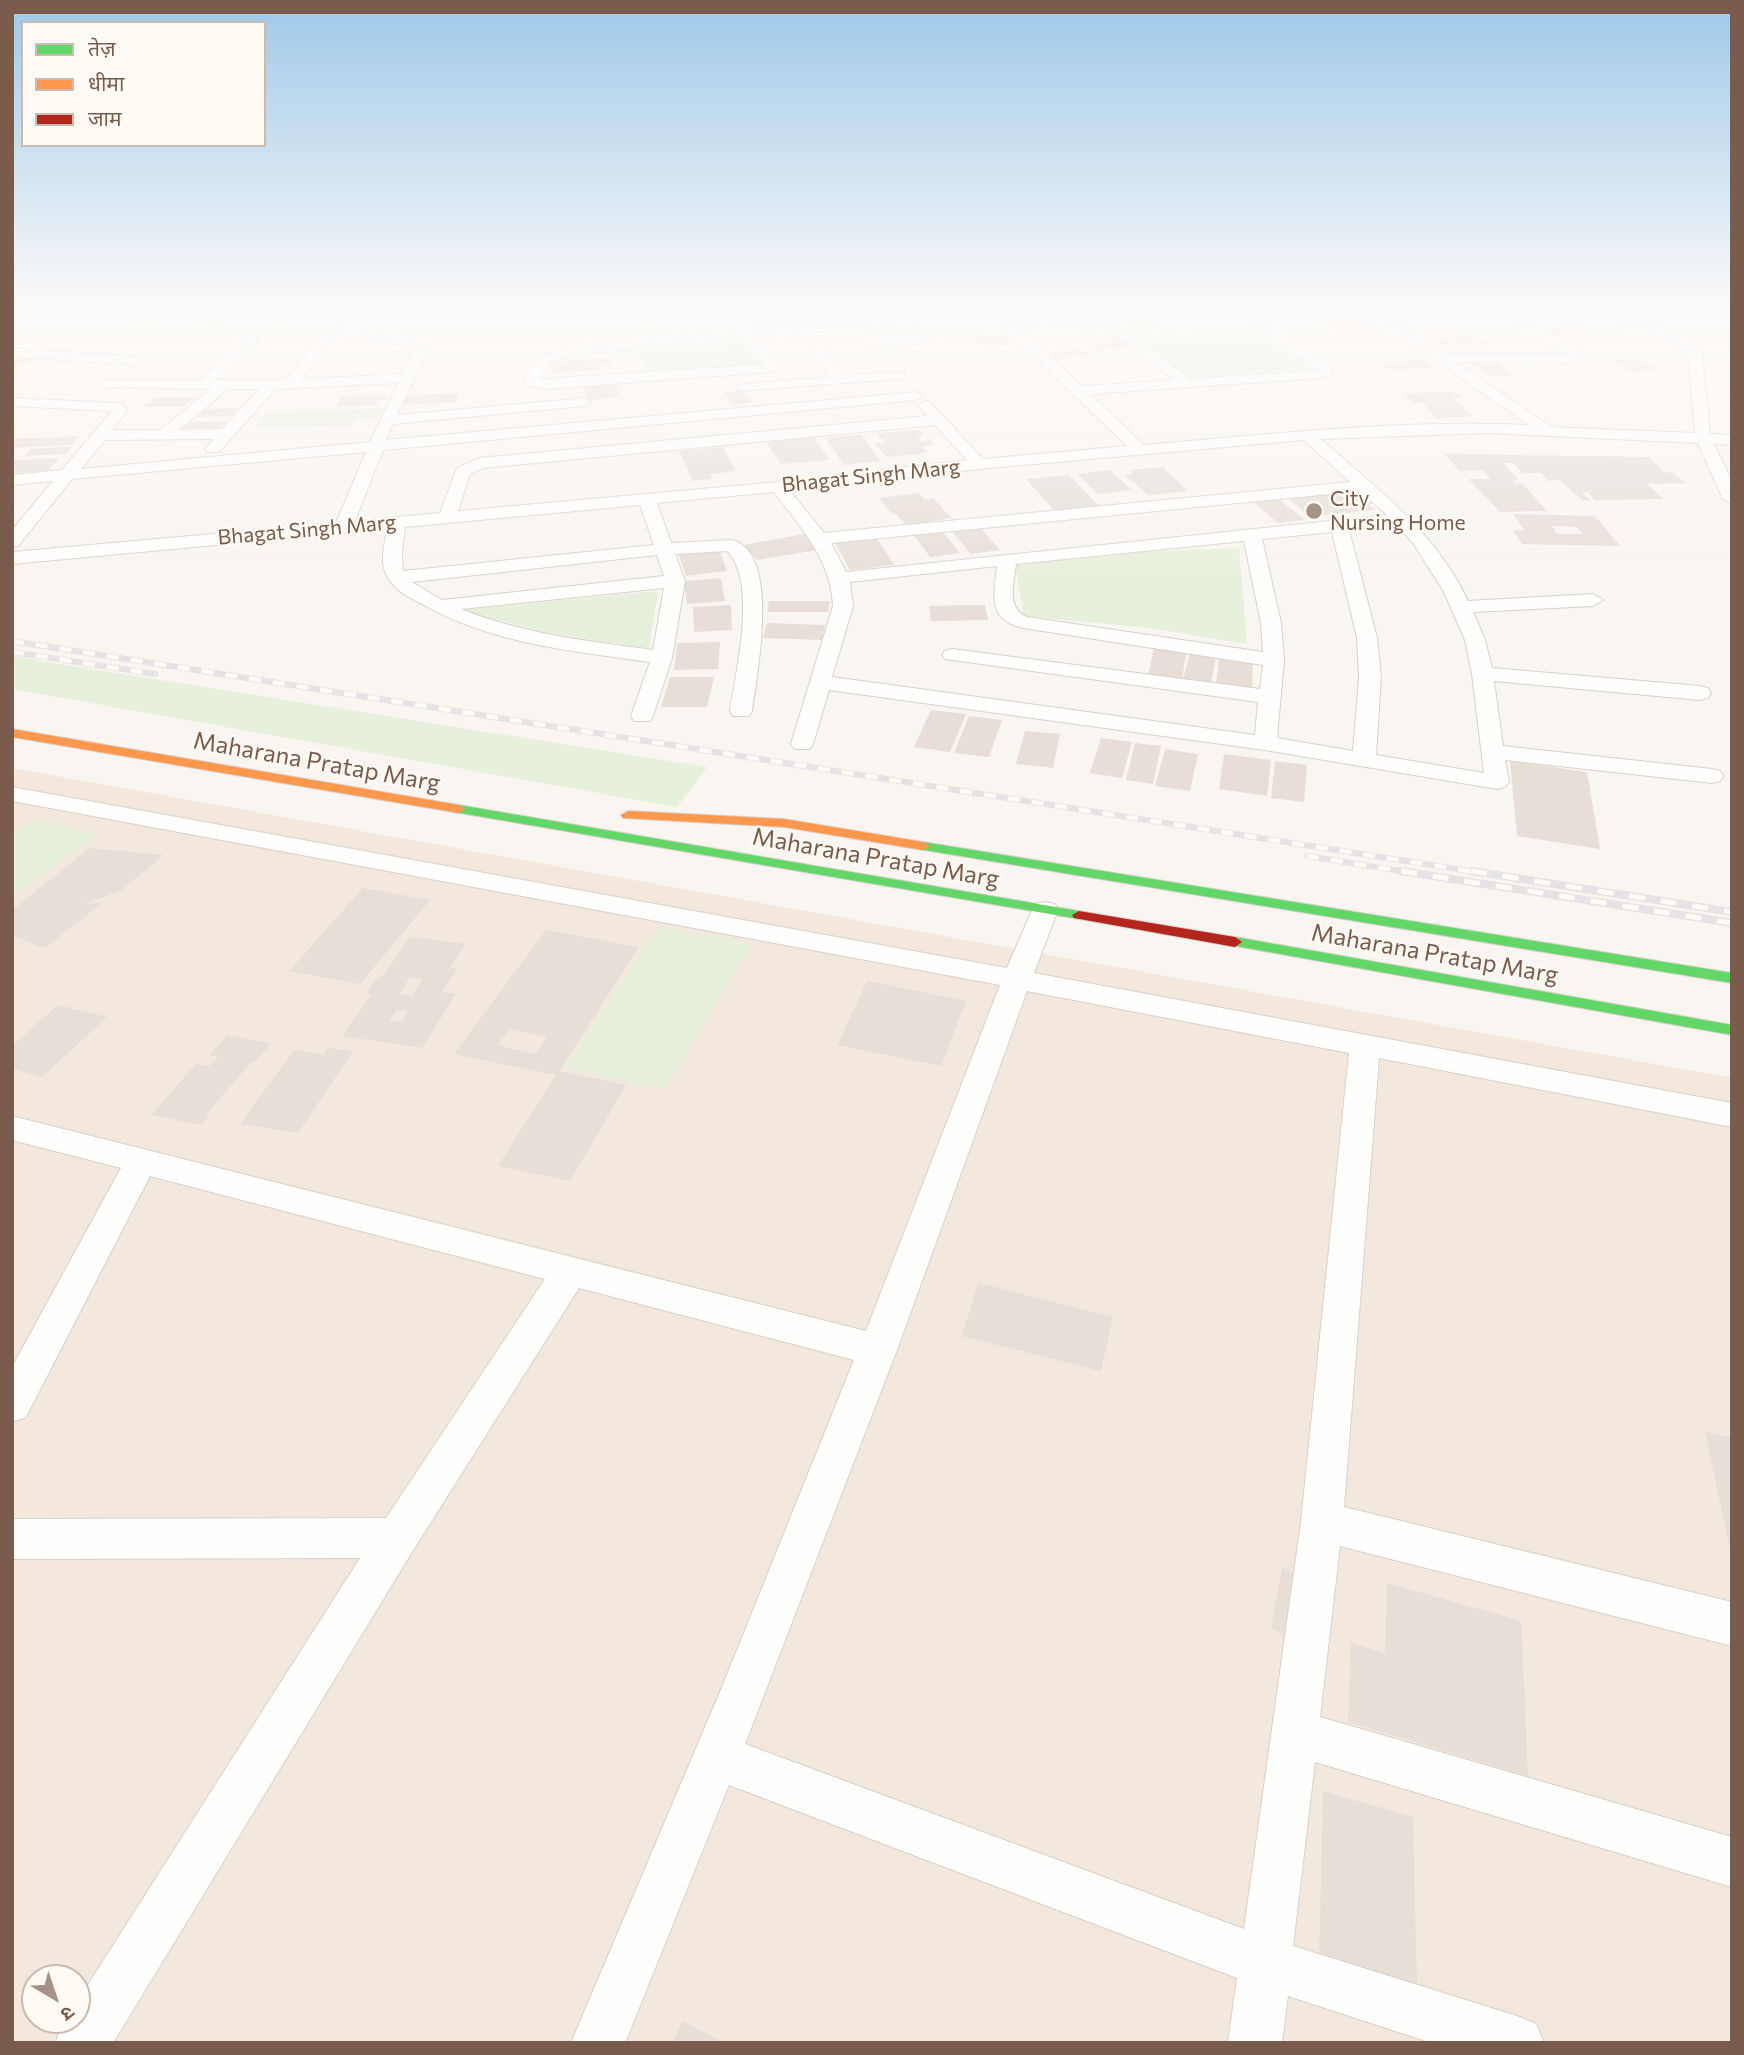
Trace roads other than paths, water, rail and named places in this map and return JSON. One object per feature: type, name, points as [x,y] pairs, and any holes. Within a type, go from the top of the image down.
[{"type":"main road","name":"Maharana Pratap Marg","points":[[12,733],[1732,1030]]},
{"type":"main road","points":[[178,761],[194,748]]},
{"type":"main road","name":"Maharana Pratap Marg","points":[[610,812],[671,820],[749,819],[783,823],[1732,978]]},
{"type":"main road","points":[[671,820],[740,838]]},
{"type":"street","points":[[70,405],[75,402]]},
{"type":"street","points":[[164,434],[203,402]]},
{"type":"street","points":[[202,463],[224,434],[254,402]]},
{"type":"street","points":[[343,528],[396,402]]},
{"type":"street","points":[[387,420],[581,402]]},
{"type":"street","points":[[644,402],[645,408]]},
{"type":"street","points":[[12,480],[378,446],[645,408],[783,402]]},
{"type":"street","points":[[921,402],[979,464]]},
{"type":"street","points":[[1089,402],[1140,450]]},
{"type":"street","points":[[1505,402],[1546,430]]},
{"type":"street","points":[[1700,402],[1703,438],[1732,499]]},
{"type":"street","points":[[12,542],[102,435],[118,415],[119,409],[16,405]]},
{"type":"street","points":[[447,518],[463,471],[480,463],[938,420]]},
{"type":"street","name":"Bhagat Singh Marg","points":[[12,558],[778,487],[979,464],[1308,436],[1431,428],[1546,430],[1732,440]]},
{"type":"street","points":[[102,435],[224,434]]},
{"type":"street","points":[[819,682],[1265,743],[1497,782],[1483,674],[1475,640],[1460,607],[1420,540],[1401,519],[1308,436]]},
{"type":"street","points":[[818,539],[1361,486]]},
{"type":"street","points":[[778,487],[827,552],[844,587],[843,606],[802,744]]},
{"type":"street","points":[[642,716],[662,658],[675,581],[647,499]]},
{"type":"street","points":[[839,578],[1007,558],[1252,536],[1401,519]]},
{"type":"street","points":[[397,523],[393,561],[398,578],[437,606],[473,623],[522,636],[662,658]]},
{"type":"street","points":[[1339,526],[1367,638],[1370,677],[1364,761]]},
{"type":"street","points":[[1252,536],[1271,624],[1274,660],[1265,743]]},
{"type":"street","points":[[398,578],[664,549],[732,545],[742,552],[751,586],[752,624],[741,710]]},
{"type":"street","points":[[1007,558],[1003,603],[1011,617],[1023,622],[1274,660]]},
{"type":"street","points":[[437,606],[675,581]]},
{"type":"street","points":[[1460,607],[1593,600]]},
{"type":"street","points":[[952,655],[1270,697]]},
{"type":"street","points":[[1483,674],[1700,693]]},
{"type":"street","points":[[1491,752],[1712,776]]},
{"type":"street","points":[[12,794],[1016,979],[1732,1115]]},
{"type":"street","points":[[598,2043],[718,1757],[878,1350],[1016,979],[1045,910]]},
{"type":"street","points":[[1255,2043],[1322,1522],[1365,1045]]},
{"type":"street","points":[[12,1128],[569,1273],[878,1350]]},
{"type":"street","points":[[12,1405],[141,1161]]},
{"type":"street","points":[[82,2043],[397,1538],[569,1273]]},
{"type":"street","points":[[1322,1522],[1732,1624]]},
{"type":"street","points":[[12,1539],[397,1538]]},
{"type":"street","points":[[1295,1732],[1732,1862]]},
{"type":"street","points":[[718,1757],[1266,1964],[1517,2043]]},
{"type":"railway","points":[[12,641],[1482,873]]},
{"type":"railway","points":[[12,652],[155,674]]},
{"type":"railway","points":[[1307,856],[1413,873]]},
{"type":"railway","points":[[1401,871],[1732,923]]},
{"type":"railway","points":[[1471,871],[1732,912]]},
{"type":"place","name":"City Nursing Home","points":[[1314,511]]}]
